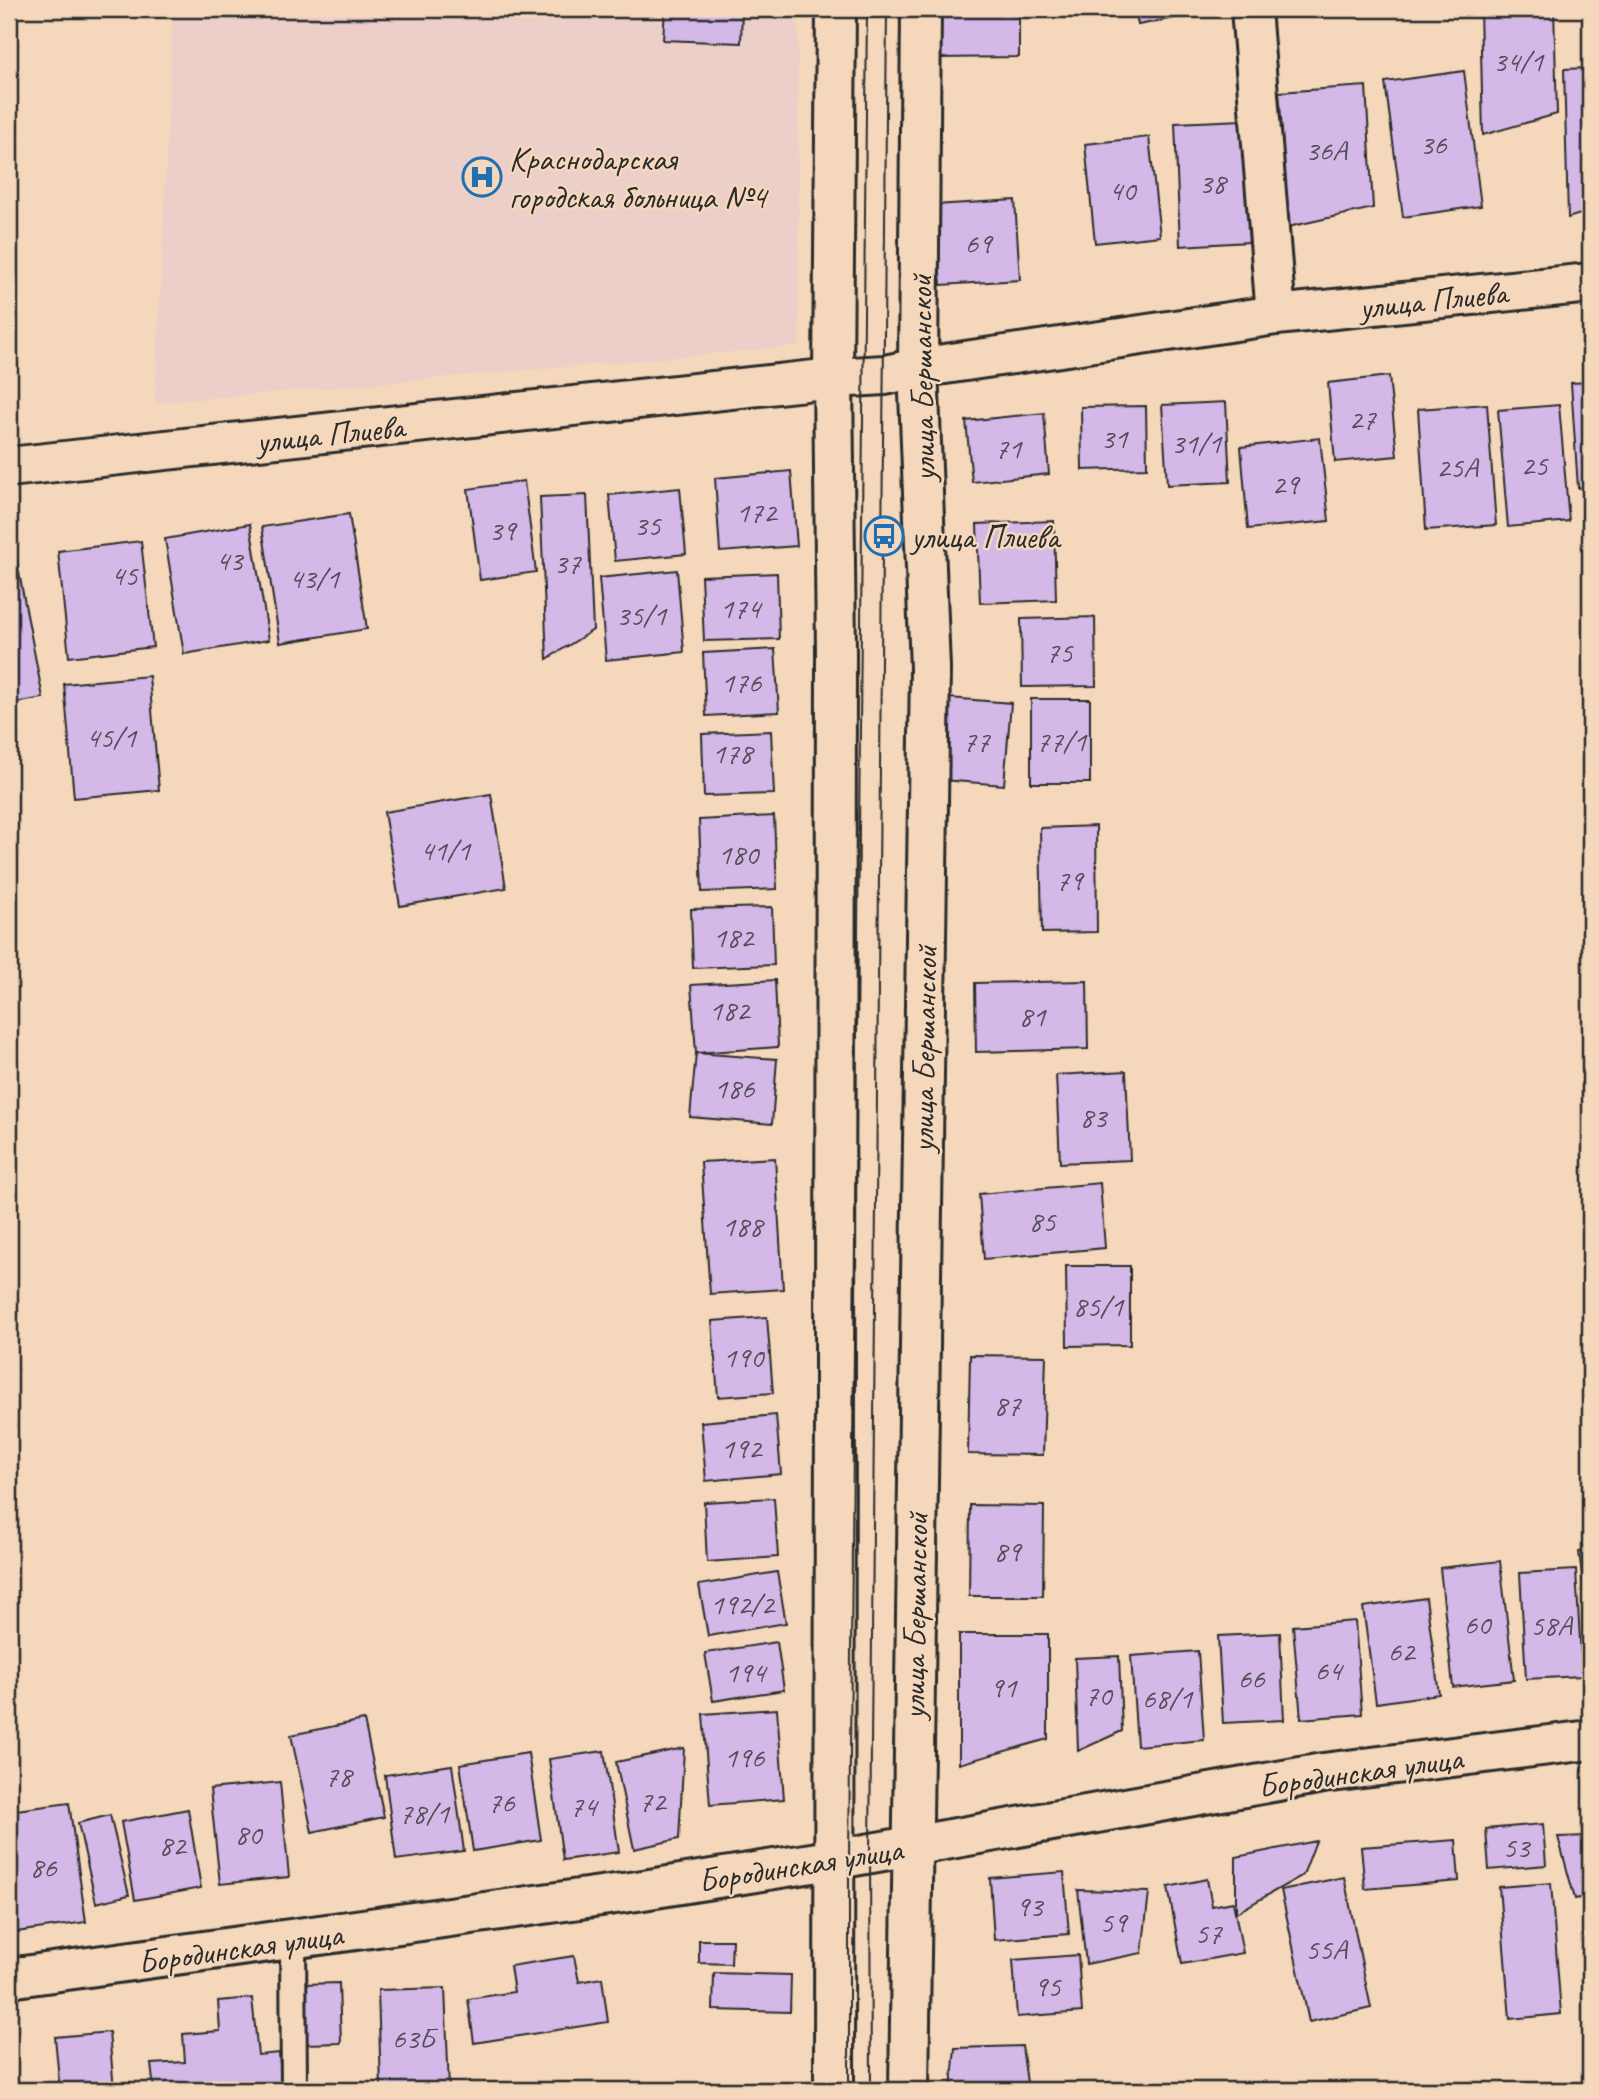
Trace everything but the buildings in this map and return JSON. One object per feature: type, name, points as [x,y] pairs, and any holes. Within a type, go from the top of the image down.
[{"type":"street","points":[[834,2090],[836,653],[833,378],[836,9]]},
{"type":"street","name":"улица Бершанской","points":[[909,2090],[929,668],[918,368],[921,9]]},
{"type":"street","points":[[1251,9],[1276,315]]},
{"type":"street","name":"улица Плиева","points":[[9,467],[833,378],[885,375],[1276,315],[1590,284]]},
{"type":"street","name":"Бородинская улица","points":[[9,1978],[637,1891],[834,1860],[1323,1773],[1590,1740]]},
{"type":"lane","points":[[293,1940],[294,2090]]},
{"type":"shaded area","name":"Краснодарская городская больница №4","points":[[173,9],[798,9],[799,346],[155,403]]},
{"type":"tram line","points":[[849,2090],[867,9]]},
{"type":"tram line","points":[[871,2090],[870,1853],[887,9]]},
{"type":"place","name":"Краснодарская городская больница №4","points":[[482,177]]},
{"type":"place","name":"улица Плиева","points":[[884,536]]}]
